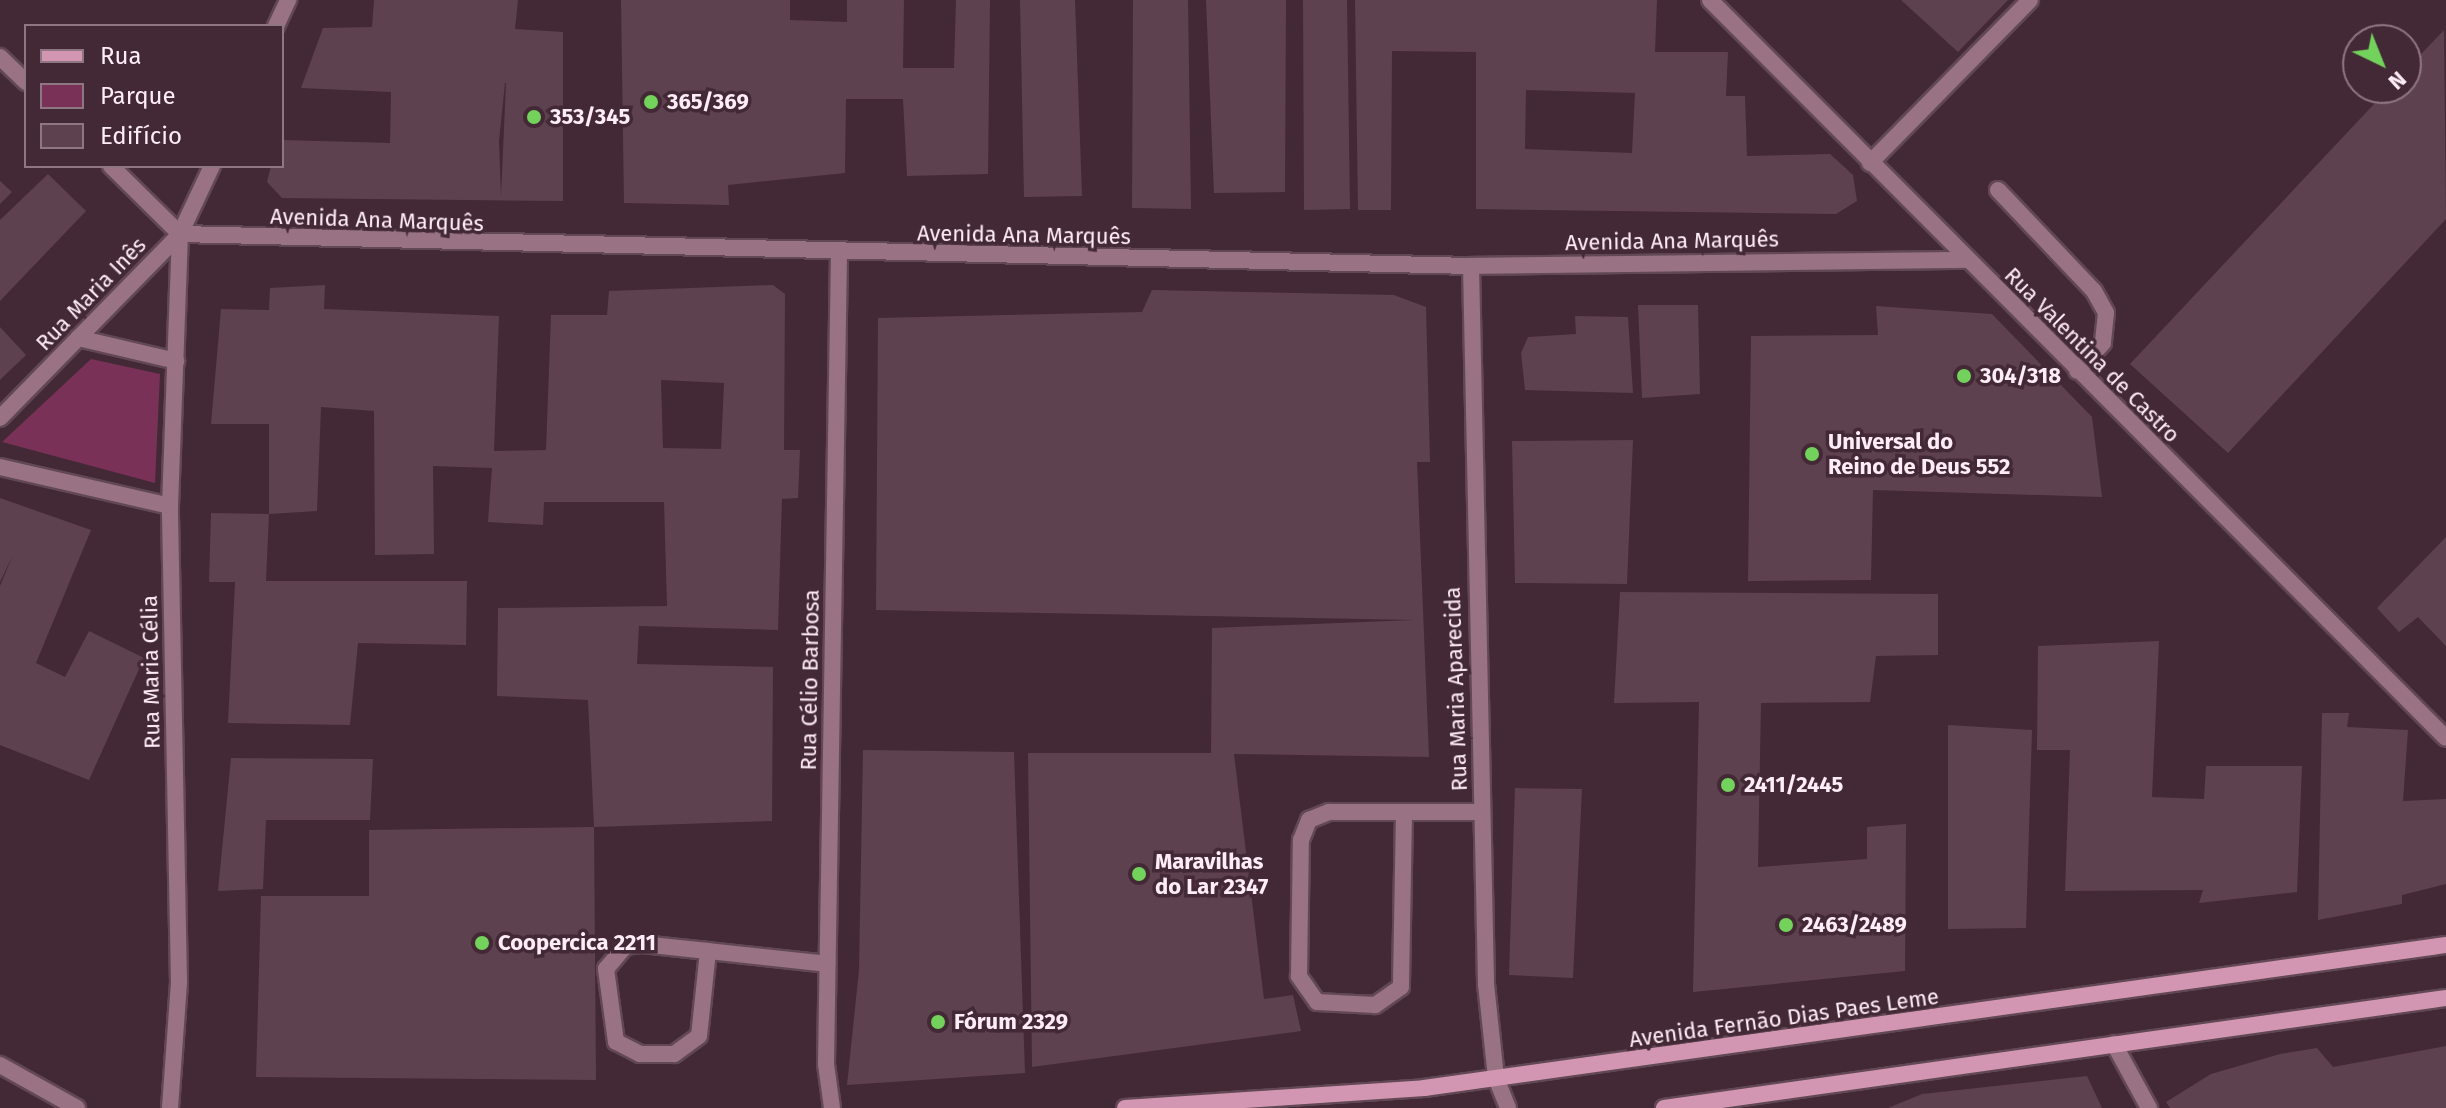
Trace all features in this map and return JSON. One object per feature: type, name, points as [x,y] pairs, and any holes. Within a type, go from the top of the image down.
[{"type":"main road","name":"Avenida Fernão Dias Paes Leme","points":[[1125,1108],[1496,1078],[2446,945]]},
{"type":"main road","points":[[1664,1108],[2446,998]]},
{"type":"street","points":[[277,24],[288,0]]},
{"type":"street","name":"Rua Valentina de Castro","points":[[1710,0],[1965,260],[2446,738]]},
{"type":"street","points":[[1870,163],[2030,0]]},
{"type":"street","points":[[0,57],[24,80]]},
{"type":"street","points":[[113,168],[180,234],[211,168]]},
{"type":"street","points":[[1998,190],[2094,291],[2106,313],[2103,343],[2077,371]]},
{"type":"street","name":"Avenida Ana Marquês","points":[[180,234],[839,253],[1471,266],[1965,260]]},
{"type":"street","name":"Rua Maria Inês","points":[[0,418],[180,234]]},
{"type":"street","name":"Rua Maria Célia","points":[[170,1108],[179,982],[170,506],[180,234]]},
{"type":"street","name":"Rua Célio Barbosa","points":[[832,1108],[827,964],[839,253]]},
{"type":"street","name":"Rua Maria Aparecida","points":[[1471,266],[1481,812],[1496,1078],[1508,1108]]},
{"type":"street","points":[[78,338],[176,361]]},
{"type":"street","points":[[0,467],[170,506]]},
{"type":"street","points":[[1404,812],[1401,987],[1375,1005],[1317,1002],[1299,976],[1302,829],[1329,812],[1404,812],[1481,812]]},
{"type":"street","points":[[708,951],[699,1036],[674,1054],[640,1054],[616,1042],[606,969],[613,955],[642,944],[708,951],[827,964]]},
{"type":"street","points":[[2114,1044],[2149,1108]]},
{"type":"street","points":[[0,1065],[77,1108]]},
{"type":"green space","points":[[91,359],[160,374],[155,483],[2,442]]},
{"type":"building","points":[[374,0],[518,0],[515,29],[563,32],[563,201],[282,198],[267,182],[270,168],[284,168],[284,140],[390,143],[391,92],[301,88],[323,28],[372,27]],"holes":[[[506,83],[501,196],[499,141]]]},
{"type":"building","points":[[621,0],[790,0],[790,20],[847,22],[847,0],[904,0],[903,68],[954,68],[956,0],[990,0],[988,174],[907,176],[903,99],[846,99],[845,173],[728,185],[729,205],[624,203]]},
{"type":"building","points":[[1020,0],[1075,0],[1082,196],[1024,197]]},
{"type":"building","points":[[1133,0],[1188,0],[1191,209],[1132,208]]},
{"type":"building","points":[[1206,0],[1286,0],[1285,192],[1214,193]]},
{"type":"building","points":[[1303,0],[1347,0],[1350,209],[1304,210]]},
{"type":"building","points":[[1355,0],[1657,0],[1655,52],[1728,52],[1726,96],[1745,96],[1747,156],[1830,154],[1853,175],[1857,201],[1836,214],[1476,209],[1476,52],[1392,51],[1391,210],[1358,210]],"holes":[[[1526,90],[1635,93],[1632,153],[1525,149]]]},
{"type":"building","points":[[1901,0],[2008,0],[1958,52]]},
{"type":"building","points":[[2444,30],[2446,219],[2228,453],[2130,364],[2374,104],[2422,104],[2422,53]]},
{"type":"building","points":[[48,174],[86,211],[0,301],[0,220]]},
{"type":"building","points":[[0,181],[12,192],[0,204]]},
{"type":"building","points":[[325,285],[324,309],[499,316],[494,451],[546,450],[551,315],[607,315],[609,291],[773,285],[785,294],[784,450],[800,450],[798,498],[782,499],[778,630],[639,626],[637,664],[773,667],[772,821],[594,827],[588,700],[497,696],[498,608],[667,606],[664,502],[544,502],[543,525],[488,522],[492,468],[433,466],[434,554],[375,555],[374,411],[321,407],[317,511],[269,514],[269,424],[211,424],[221,309],[269,310],[270,288]],"holes":[[[661,380],[724,383],[721,449],[663,448]]]},
{"type":"building","points":[[1152,290],[1394,295],[1426,307],[1430,462],[1417,462],[1429,757],[1234,754],[1264,999],[1293,995],[1301,1031],[1032,1067],[1028,753],[1211,753],[1212,628],[1414,620],[876,610],[878,318],[1142,312]]},
{"type":"building","points":[[1638,305],[1698,305],[1700,394],[1642,398]]},
{"type":"building","points":[[1876,306],[1992,314],[2092,417],[2102,497],[1873,490],[1871,580],[1748,581],[1751,336],[1878,335]]},
{"type":"building","points":[[1575,316],[1628,317],[1633,393],[1525,390],[1521,353],[1528,337],[1576,334]]},
{"type":"building","points":[[0,327],[26,355],[0,380]]},
{"type":"building","points":[[1633,440],[1627,584],[1515,583],[1512,441]]},
{"type":"building","points":[[0,498],[91,530],[36,663],[65,677],[89,631],[144,658],[89,780],[0,745],[0,586],[13,555],[0,582]]},
{"type":"building","points":[[211,513],[269,514],[266,581],[467,581],[466,645],[358,643],[350,725],[228,723],[235,582],[209,582]]},
{"type":"building","points":[[2446,537],[2446,646],[2418,617],[2399,632],[2377,608]]},
{"type":"building","points":[[1620,592],[1938,594],[1938,655],[1876,656],[1870,702],[1761,703],[1758,867],[1867,859],[1867,827],[1906,824],[1905,971],[1693,992],[1699,702],[1614,703]]},
{"type":"building","points":[[2159,641],[2152,797],[2204,799],[2206,766],[2302,766],[2297,892],[2199,903],[2203,890],[2065,891],[2070,750],[2037,750],[2038,646]]},
{"type":"building","points":[[2322,713],[2349,713],[2347,727],[2408,730],[2403,801],[2446,799],[2446,884],[2402,895],[2402,904],[2318,920]]},
{"type":"building","points":[[1948,725],[2032,730],[2026,928],[1948,929]]},
{"type":"building","points":[[863,750],[1014,752],[1025,1073],[847,1085],[859,970]]},
{"type":"building","points":[[231,758],[373,759],[370,820],[266,820],[263,889],[218,891]]},
{"type":"building","points":[[1515,788],[1582,789],[1573,978],[1509,975]]},
{"type":"building","name":"Coopercica 2211","points":[[594,827],[596,1080],[256,1077],[261,896],[369,896],[369,830]]},
{"type":"building","points":[[2446,1046],[2446,1108],[2170,1108],[2166,1102],[2211,1074],[2280,1054],[2317,1048],[2333,1067]]},
{"type":"building","points":[[2087,1076],[2102,1108],[1888,1108],[1922,1094]]},
{"type":"place","name":"365/369","points":[[651,102]]},
{"type":"place","name":"353/345","points":[[534,117]]},
{"type":"place","name":"304/318","points":[[1964,376]]},
{"type":"place","name":"Universal do Reino de Deus 552","points":[[1812,454]]},
{"type":"place","name":"2411/2445","points":[[1728,785]]},
{"type":"place","name":"Maravilhas do Lar 2347","points":[[1139,874]]},
{"type":"place","name":"2463/2489","points":[[1786,925]]},
{"type":"place","name":"Coopercica 2211","points":[[482,943]]},
{"type":"place","name":"Fórum 2329","points":[[938,1022]]}]
